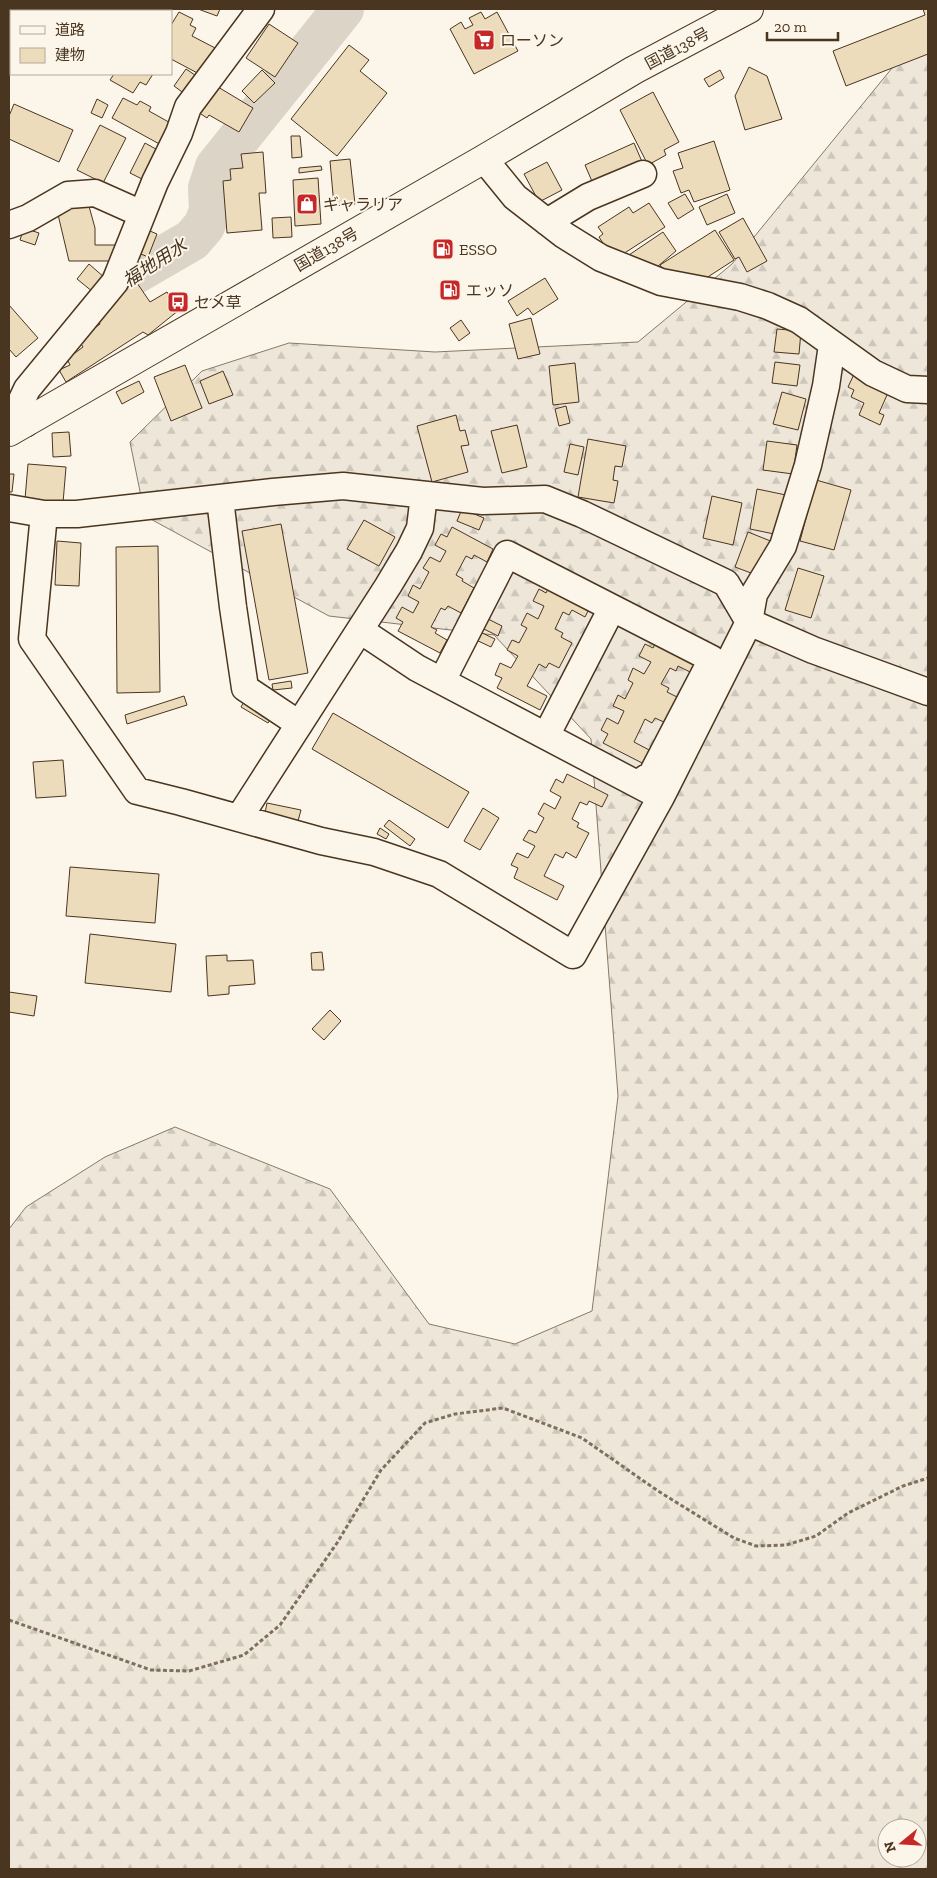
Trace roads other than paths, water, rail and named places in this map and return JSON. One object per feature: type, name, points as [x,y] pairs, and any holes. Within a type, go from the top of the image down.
[{"type":"highway","name":"国道138号","points":[[17,428],[484,159],[634,70],[740,11]]},
{"type":"street","points":[[17,428],[19,406],[27,389],[115,282],[155,182],[179,133],[188,107],[261,9]]},
{"type":"street","points":[[484,159],[515,197],[564,235],[601,258],[661,282],[740,297],[768,306],[799,320],[873,373],[907,389],[928,390]]},
{"type":"street","points":[[547,222],[588,197],[643,174]]},
{"type":"street","points":[[9,226],[28,218],[68,195],[95,193],[142,214]]},
{"type":"street","points":[[44,514],[32,639],[137,792],[321,841],[374,852],[439,874],[572,955],[662,797],[749,622],[754,594],[783,546],[808,465],[826,386],[832,345]]},
{"type":"street","points":[[9,508],[44,514],[77,514],[343,486],[483,501],[545,499],[582,514],[726,583],[749,622],[813,650],[928,692]]},
{"type":"street","points":[[239,818],[409,551],[420,528],[424,495]]},
{"type":"street","points":[[220,498],[245,688],[300,724]]},
{"type":"street","points":[[442,681],[507,554],[712,659],[652,774],[638,784]]},
{"type":"street","points":[[546,736],[612,608]]},
{"type":"street","points":[[360,630],[418,668],[662,797]]},
{"type":"waterway","name":"福地用水","points":[[94,318],[112,297],[123,280],[192,240],[204,226],[210,211],[209,188],[216,167],[343,9]]},
{"type":"place","name":"ローソン","points":[[484,40]]},
{"type":"place","name":"ギャラリア","points":[[307,204]]},
{"type":"place","name":"ESSO","points":[[443,249]]},
{"type":"place","name":"エッソ","points":[[450,290]]},
{"type":"place","name":"セメ草","points":[[178,302]]}]
